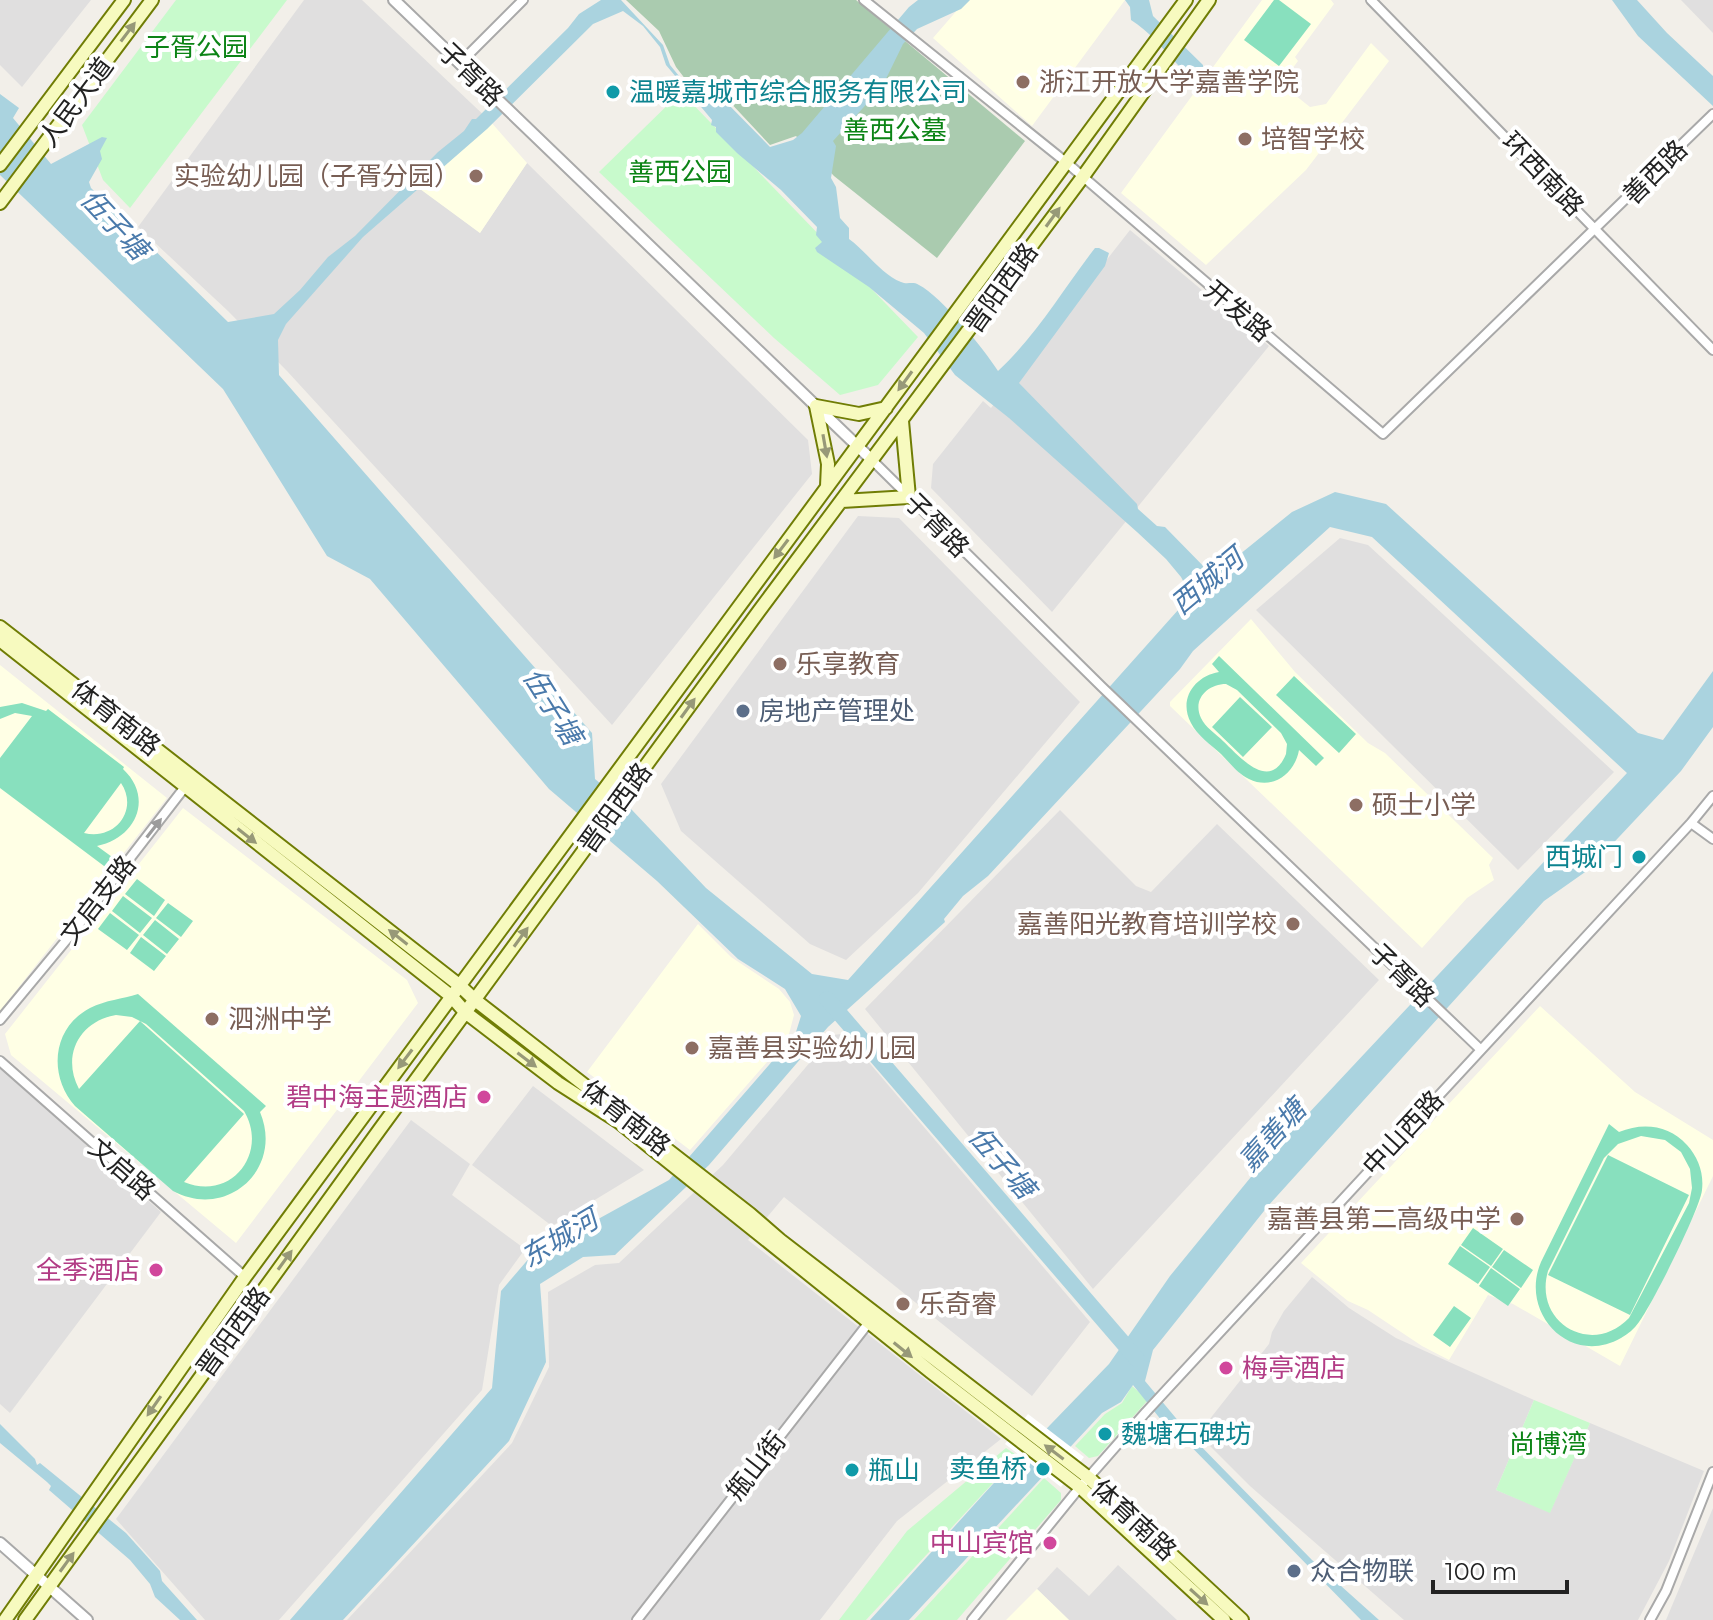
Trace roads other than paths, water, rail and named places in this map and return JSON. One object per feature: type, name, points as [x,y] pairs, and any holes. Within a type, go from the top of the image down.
[{"type":"main road","name":"人民大道","points":[[0,165],[124,0]]},
{"type":"main road","name":"人民大道","points":[[0,203],[152,0]]},
{"type":"main road","name":"晋阳西路","points":[[5,1620],[245,1277],[1186,0]]},
{"type":"main road","name":"晋阳西路","points":[[25,1620],[465,1012],[1082,178],[1209,0]]},
{"type":"main road","points":[[827,486],[828,464],[816,406],[859,414],[886,408]]},
{"type":"main road","points":[[842,501],[909,497],[902,421]]},
{"type":"main road","name":"体育南路","points":[[0,627],[189,782]]},
{"type":"main road","name":"体育南路","points":[[0,640],[189,782],[455,990],[475,1000],[1084,1483],[1242,1620]]},
{"type":"main road","name":"体育南路","points":[[455,990],[465,1012],[558,1083],[658,1147]]},
{"type":"main road","name":"体育南路","points":[[1084,1483],[1224,1620]]},
{"type":"street","name":"子胥路","points":[[394,0],[1480,1049]]},
{"type":"street","points":[[460,63],[523,0]]},
{"type":"street","name":"开发路","points":[[864,0],[1067,163],[1383,434],[1475,342],[1597,229]]},
{"type":"street","name":"环西南路","points":[[1371,0],[1713,350]]},
{"type":"street","name":"善西路","points":[[1597,229],[1713,115]]},
{"type":"street","name":"文启支路","points":[[0,1020],[73,932],[189,782]]},
{"type":"street","name":"中山西路","points":[[972,1620],[1146,1412],[1713,796]]},
{"type":"street","points":[[1691,823],[1713,839]]},
{"type":"street","name":"文启路","points":[[0,1061],[245,1277]]},
{"type":"street","name":"甁山街","points":[[637,1620],[873,1318]]},
{"type":"street","points":[[1650,1620],[1666,1591],[1713,1472]]},
{"type":"street","points":[[0,1543],[87,1620]]},
{"type":"water","name":"西城河","points":[[601,0],[621,0],[663,45],[670,65],[688,87],[702,97],[725,101],[770,147],[793,140],[802,133],[918,0],[970,0],[961,9],[917,29],[903,44],[882,87],[833,141],[836,146],[831,178],[836,187],[840,218],[849,228],[849,239],[887,274],[903,283],[917,284],[939,300],[973,337],[998,371],[1037,327],[1095,248],[1109,253],[1105,266],[1019,383],[1137,504],[1138,509],[1157,526],[1165,527],[1213,576],[1292,512],[1335,492],[1386,504],[1638,733],[1663,740],[1713,671],[1713,727],[1681,771],[1588,870],[1544,901],[1268,1206],[1153,1350],[1145,1381],[1190,1435],[1312,1560],[1379,1620],[1361,1620],[1167,1422],[1162,1421],[1133,1385],[1121,1402],[1102,1413],[909,1620],[870,1620],[992,1485],[1109,1364],[1170,1276],[1264,1161],[1627,773],[1372,537],[1330,527],[1193,651],[1180,669],[988,876],[963,896],[944,919],[945,922],[828,1027],[709,1165],[615,1255],[583,1257],[540,1284],[546,1362],[509,1441],[343,1620],[290,1620],[492,1388],[501,1291],[531,1256],[669,1180],[795,1035],[801,1016],[785,989],[738,959],[657,881],[549,789],[370,579],[327,556],[223,389],[0,175],[0,94],[19,108],[13,118],[51,164],[102,137],[107,138],[100,151],[102,159],[89,182],[91,188],[228,322],[274,314],[328,257],[355,236],[438,152],[464,131],[472,119],[476,119],[579,14]],"holes":[[[623,11],[643,26],[660,47],[666,65],[712,120],[711,125],[716,127],[716,132],[817,227],[816,235],[822,242],[815,248],[817,252],[869,287],[924,333],[955,375],[1009,418],[1137,532],[1166,559],[1189,592],[1187,600],[848,980],[812,974],[706,888],[632,810],[595,779],[592,733],[279,375],[278,340],[286,324],[363,237],[487,129],[593,24]]]},
{"type":"water","points":[[1125,0],[1149,0],[1153,16],[1203,65],[1203,71],[1196,71],[1199,78],[1195,83],[1150,35],[1131,20],[1130,7]]},
{"type":"water","points":[[1612,0],[1637,0],[1713,76],[1713,106],[1638,36]]},
{"type":"water","points":[[0,1424],[35,1459],[37,1465],[40,1463],[126,1533],[160,1571],[162,1581],[197,1620],[180,1620],[155,1597],[150,1584],[130,1560],[49,1490],[51,1486],[47,1482],[0,1443]]},
{"type":"waterway","name":"伍子塘","points":[[827,999],[1137,1359]]},
{"type":"place","name":"浙江开放大学嘉善学院","points":[[1023,82]]},
{"type":"place","name":"温暖嘉城市综合服务有限公司","points":[[613,92]]},
{"type":"place","name":"培智学校","points":[[1245,139]]},
{"type":"place","name":"实验幼儿园（子胥分园）","points":[[476,176]]},
{"type":"place","name":"乐享教育","points":[[780,664]]},
{"type":"place","name":"房地产管理处","points":[[743,711]]},
{"type":"place","name":"硕士小学","points":[[1356,805]]},
{"type":"place","name":"西城门","points":[[1639,857]]},
{"type":"place","name":"嘉善阳光教育培训学校","points":[[1293,924]]},
{"type":"place","name":"泗洲中学","points":[[212,1019]]},
{"type":"place","name":"嘉善县实验幼儿园","points":[[692,1048]]},
{"type":"place","name":"碧中海主题酒店","points":[[484,1097]]},
{"type":"place","name":"嘉善县第二高级中学","points":[[1517,1219]]},
{"type":"place","name":"全季酒店","points":[[156,1270]]},
{"type":"place","name":"乐奇睿","points":[[903,1304]]},
{"type":"place","name":"梅亭酒店","points":[[1226,1368]]},
{"type":"place","name":"魏塘石碑坊","points":[[1105,1434]]},
{"type":"place","name":"卖鱼桥","points":[[1043,1469]]},
{"type":"place","name":"瓶山","points":[[852,1470]]},
{"type":"place","name":"中山宾馆","points":[[1050,1543]]},
{"type":"place","name":"众合物联","points":[[1294,1571]]},
{"type":"park label","name":"子胥公园","points":[[196,47]]},
{"type":"park label","name":"善西公墓","points":[[895,130]]},
{"type":"park label","name":"善西公园","points":[[680,172]]},
{"type":"park label","name":"尚博湾","points":[[1548,1444]]},
{"type":"water label","name":"嘉善塘","points":[[1272,1135]]},
{"type":"water label","name":"东城河","points":[[559,1238]]}]
